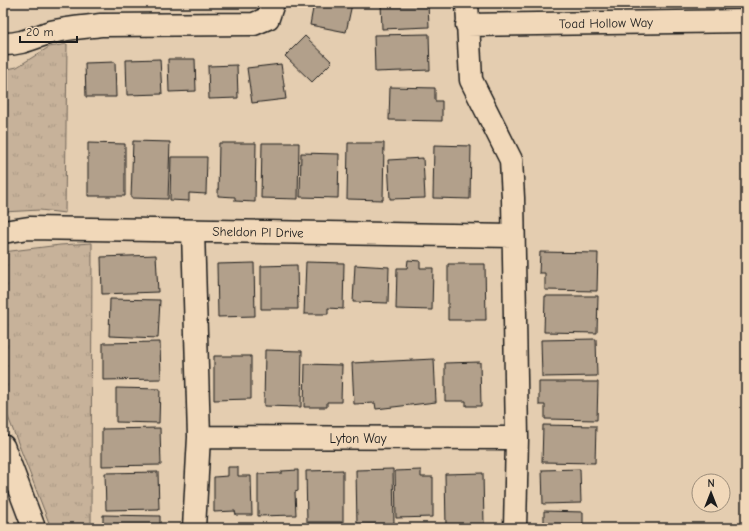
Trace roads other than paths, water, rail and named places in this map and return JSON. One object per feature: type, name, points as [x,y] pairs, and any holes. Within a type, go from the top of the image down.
[{"type":"street","points":[[3,44],[14,45],[52,32],[94,26],[254,24],[268,18],[273,3]]},
{"type":"street","points":[[467,3],[466,25],[471,80],[511,160],[517,438],[515,528]]},
{"type":"street","name":"Toad Hollow Way","points":[[466,25],[746,22]]},
{"type":"street","name":"Sheldon Pl Drive","points":[[3,232],[29,228],[513,236]]},
{"type":"street","points":[[193,231],[199,437],[194,528]]},
{"type":"street","name":"Lyton Way","points":[[199,437],[517,438]]},
{"type":"street","points":[[3,446],[34,528]]}]
